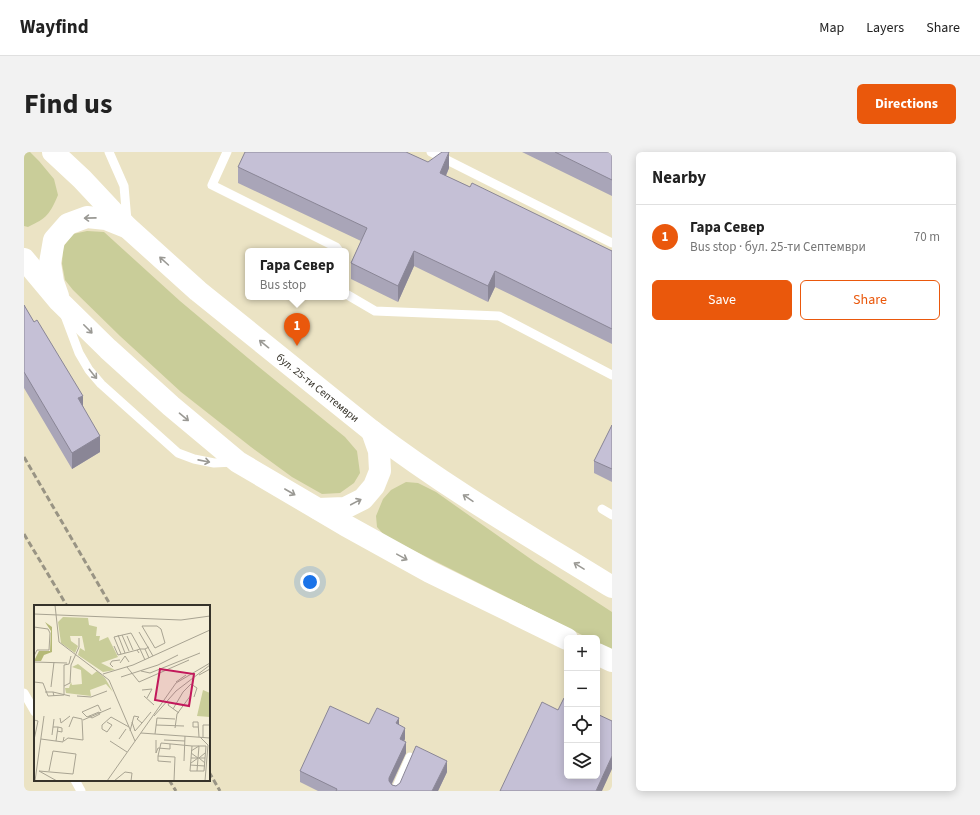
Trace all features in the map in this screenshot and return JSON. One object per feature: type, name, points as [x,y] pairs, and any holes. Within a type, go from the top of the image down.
[{"type":"main road","name":"бул. 25-ти Септември","points":[[53,152],[82,179],[128,227],[198,292],[372,431],[472,501],[612,587]]},
{"type":"main road","points":[[59,301],[53,282],[50,263],[54,240],[68,224],[87,217],[106,219],[128,227]]},
{"type":"main road","points":[[24,259],[59,301],[113,354],[171,406],[238,462],[345,525],[430,572],[564,638]]},
{"type":"main road","points":[[318,509],[345,508],[364,498],[374,486],[380,471],[379,451],[372,431]]},
{"type":"main road","points":[[600,655],[612,661]]},
{"type":"lane","points":[[109,152],[124,186],[128,227]]},
{"type":"lane","points":[[227,152],[212,186],[337,248]]},
{"type":"lane","points":[[431,152],[612,243]]},
{"type":"lane","points":[[349,296],[375,311],[499,316],[612,375]]},
{"type":"lane","points":[[59,301],[79,353],[89,370],[102,384],[178,453],[194,459],[214,463],[238,462]]},
{"type":"lane","points":[[602,509],[612,515]]},
{"type":"lane","points":[[24,693],[34,710]]},
{"type":"lane","points":[[395,791],[410,757]]},
{"type":"lane","points":[[76,781],[81,791]]},
{"type":"shaded area","points":[[24,152],[612,152],[612,791],[24,791]]},
{"type":"green space","points":[[24,152],[30,152],[54,179],[58,195],[53,207],[47,215],[40,221],[28,227],[24,226]]},
{"type":"green space","points":[[87,231],[104,232],[180,301],[345,437],[357,451],[360,473],[354,483],[340,493],[322,494],[292,477],[181,392],[120,336],[73,290],[65,280],[62,264],[63,247],[73,234]]},
{"type":"green space","points":[[406,482],[418,483],[436,492],[535,562],[612,612],[612,650],[600,644],[600,635],[582,635],[385,536],[377,527],[376,516],[383,499],[391,490]]},
{"type":"building","points":[[245,152],[406,152],[428,162],[442,152],[449,152],[440,173],[470,187],[472,183],[612,251],[612,329],[495,271],[488,286],[414,251],[398,286],[351,263],[367,228],[238,167]]},
{"type":"building","points":[[555,152],[612,152],[612,180]]},
{"type":"building","points":[[24,305],[34,322],[37,320],[83,396],[78,398],[100,436],[72,453],[24,372]]},
{"type":"building","points":[[612,425],[612,469],[594,461]]},
{"type":"building","points":[[564,698],[564,779],[600,779],[600,715],[612,721],[612,756],[596,791],[500,791],[542,702],[558,710]]},
{"type":"building","points":[[330,706],[369,724],[377,708],[399,718],[396,723],[405,728],[400,739],[406,742],[389,781],[392,785],[396,786],[400,783],[416,746],[447,761],[432,791],[336,791],[337,789],[300,771]]},
{"type":"railway","points":[[24,457],[110,605]]},
{"type":"railway","points":[[24,534],[66,605]]},
{"type":"railway","points":[[210,774],[220,791]]},
{"type":"railway","points":[[170,781],[176,791]]},
{"type":"place","name":"Гара Север","points":[[297,346]]}]
